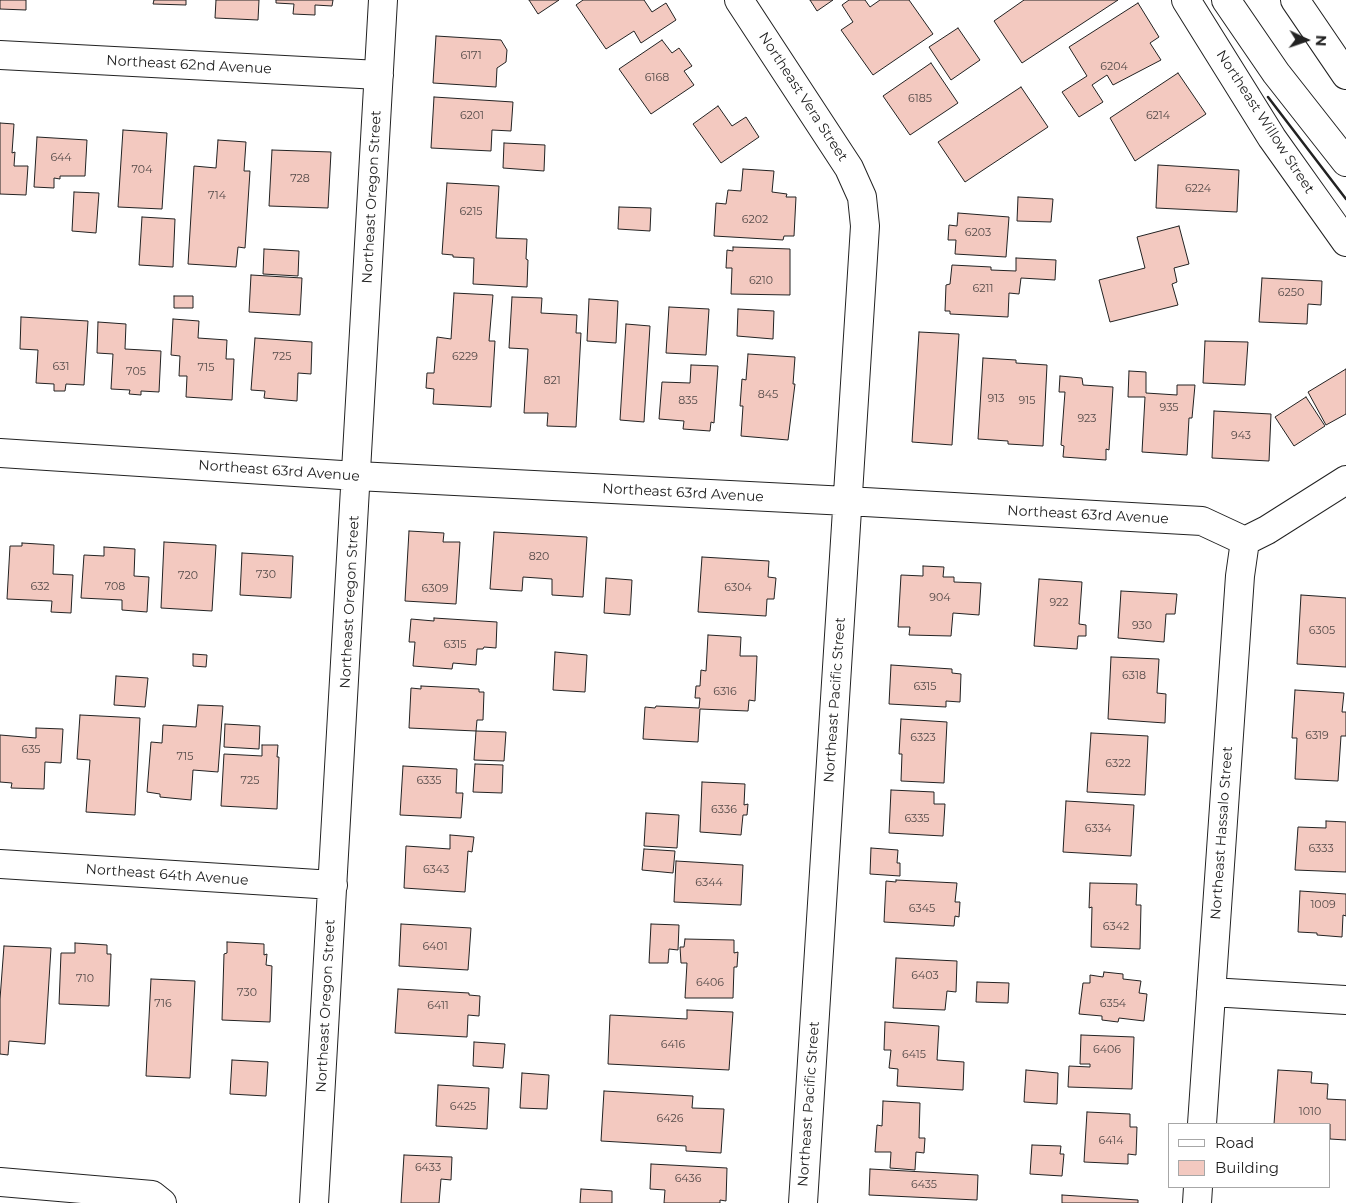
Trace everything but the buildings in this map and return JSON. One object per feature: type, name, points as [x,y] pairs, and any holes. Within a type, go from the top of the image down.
[{"type":"main road","name":"Northeast Oregon Street","points":[[314,1203],[383,0]]},
{"type":"main road","name":"Northeast Vera Street","points":[[738,0],[849,168],[862,197]]},
{"type":"main road","name":"Northeast Willow Street","points":[[1186,0],[1272,138],[1346,242]]},
{"type":"main road","points":[[1226,0],[1276,73],[1346,162]]},
{"type":"main road","points":[[1295,0],[1346,75]]},
{"type":"main road","name":"Northeast 62nd Avenue","points":[[0,55],[379,75]]},
{"type":"main road","name":"Northeast Pacific Street","points":[[803,1203],[865,226],[862,197]]},
{"type":"main road","name":"Northeast 63rd Avenue","points":[[0,453],[356,476],[1202,521],[1244,541]]},
{"type":"main road","points":[[1244,541],[1267,530],[1346,480]]},
{"type":"main road","name":"Northeast Hassalo Street","points":[[1202,1123],[1244,541]]},
{"type":"main road","name":"Northeast 64th Avenue","points":[[0,864],[333,885]]},
{"type":"main road","points":[[1211,992],[1346,1000]]},
{"type":"main road","points":[[0,1182],[152,1195],[162,1203]]},
{"type":"main road","points":[[1197,1203],[1198,1188]]},
{"type":"wall","points":[[1268,97],[1346,199]]}]
